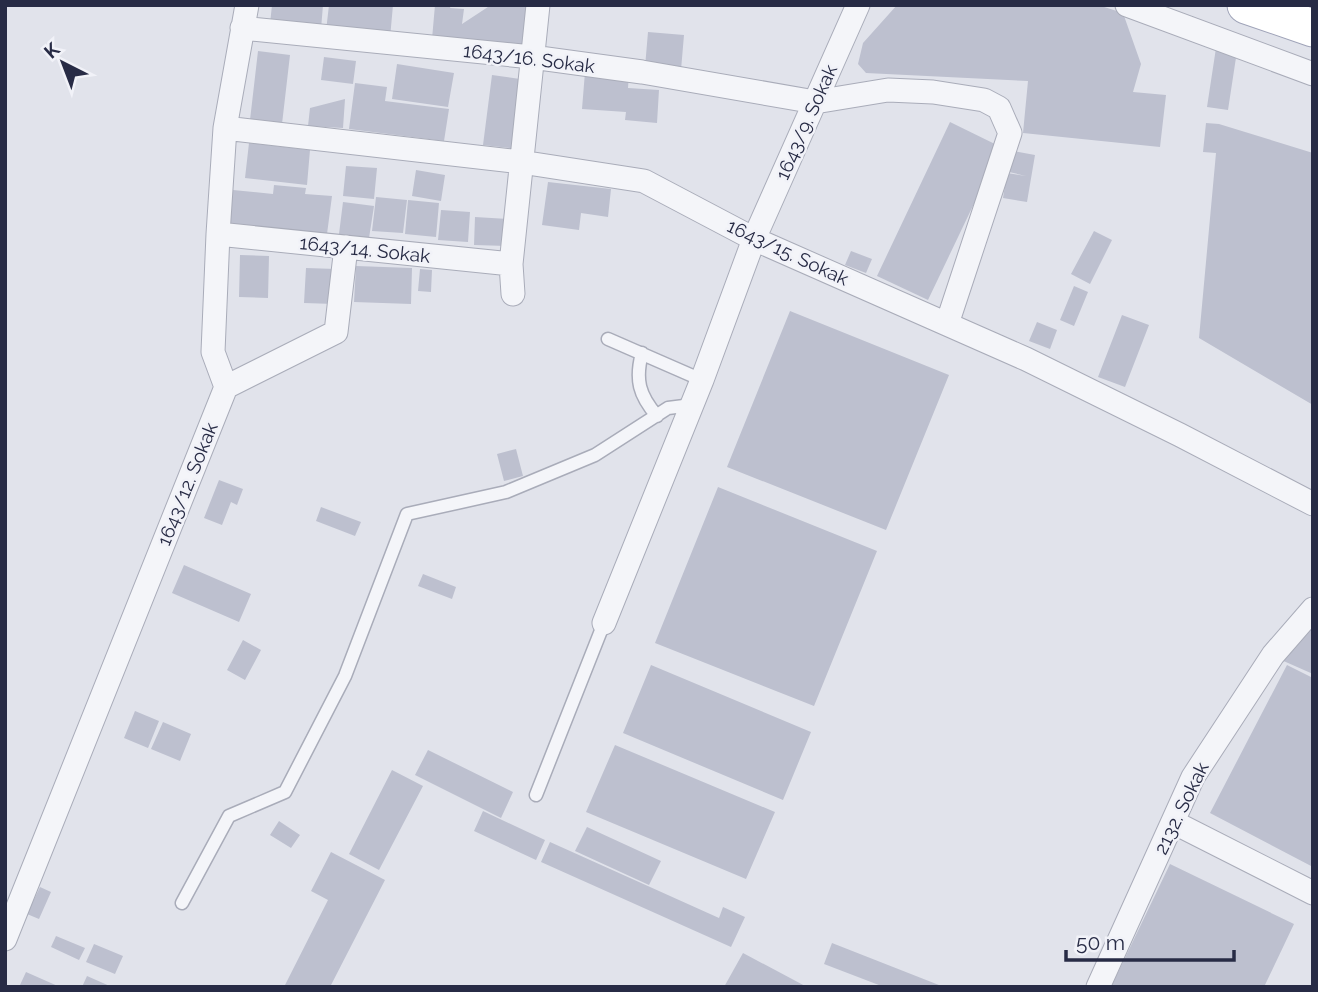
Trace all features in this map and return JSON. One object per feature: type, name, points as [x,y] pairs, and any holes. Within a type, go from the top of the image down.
[{"type":"main road","points":[[1246,5],[1313,27]]},
{"type":"street","points":[[247,5],[225,128],[218,234],[213,352],[226,387],[336,332],[346,247]]},
{"type":"street","points":[[513,294],[512,264],[538,5]]},
{"type":"street","name":"1643/9. Sokak","points":[[604,623],[702,380],[754,239],[858,5]]},
{"type":"street","points":[[1127,5],[1313,74]]},
{"type":"street","name":"1643/16. Sokak","points":[[242,28],[532,57],[642,72],[815,102],[888,90],[933,92],[984,100],[999,108],[1010,133],[947,324]]},
{"type":"street","name":"1643/15. Sokak","points":[[225,128],[521,162],[644,181],[754,239],[1026,359],[1313,504]]},
{"type":"street","name":"1643/14. Sokak","points":[[218,234],[512,264]]},
{"type":"street","name":"1643/12. Sokak","points":[[5,939],[226,387]]},
{"type":"street","name":"2132. Sokak","points":[[1098,987],[1192,777],[1273,655],[1313,609]]},
{"type":"street","points":[[1172,822],[1313,893]]},
{"type":"lane","points":[[608,339],[702,380]]},
{"type":"lane","points":[[642,353],[637,373],[642,394],[657,416]]},
{"type":"lane","points":[[182,903],[229,816],[285,792],[345,676],[407,514],[506,492],[595,455],[668,408],[692,405]]},
{"type":"lane","points":[[537,795],[604,623]]},
{"type":"building","points":[[272,5],[323,5],[321,29],[270,24]]},
{"type":"building","points":[[329,5],[393,5],[390,38],[326,31]]},
{"type":"building","points":[[435,5],[451,5],[450,8],[464,9],[462,24],[491,5],[530,5],[526,47],[432,39]]},
{"type":"building","points":[[897,5],[1098,5],[1123,13],[1141,64],[1133,92],[1166,95],[1160,147],[1023,133],[1028,81],[866,73],[858,64],[863,43]]},
{"type":"building","points":[[648,32],[684,35],[681,70],[645,67]]},
{"type":"building","points":[[1216,48],[1237,51],[1228,110],[1207,107]]},
{"type":"building","points":[[258,51],[290,55],[282,124],[250,120]]},
{"type":"building","points":[[324,57],[356,61],[353,84],[321,80]]},
{"type":"building","points":[[397,64],[454,73],[448,107],[392,99]]},
{"type":"building","points":[[585,72],[629,74],[628,88],[659,90],[657,123],[625,120],[626,112],[582,109]]},
{"type":"building","points":[[492,75],[527,80],[518,149],[483,145]]},
{"type":"building","points":[[355,83],[387,87],[385,101],[449,109],[444,141],[349,129]]},
{"type":"building","points":[[345,99],[343,128],[308,126],[310,108]]},
{"type":"building","points":[[950,122],[1001,147],[928,300],[877,276]]},
{"type":"building","points":[[1206,123],[1219,124],[1313,153],[1313,405],[1199,338],[1216,153],[1203,152]]},
{"type":"building","points":[[249,143],[310,150],[307,185],[245,178]]},
{"type":"building","points":[[1013,151],[1035,155],[1027,202],[1003,198],[1007,173],[1026,176],[1009,172]]},
{"type":"building","points":[[346,166],[377,168],[374,199],[343,196]]},
{"type":"building","points":[[416,170],[445,175],[441,201],[412,196]]},
{"type":"building","points":[[548,182],[611,189],[608,217],[581,213],[579,230],[542,225]]},
{"type":"building","points":[[274,185],[306,188],[305,194],[332,196],[327,234],[229,224],[233,190],[273,194]]},
{"type":"building","points":[[376,197],[407,200],[403,233],[372,231]]},
{"type":"building","points":[[408,200],[439,203],[436,237],[405,234]]},
{"type":"building","points":[[343,202],[374,206],[369,238],[339,234]]},
{"type":"building","points":[[441,210],[470,212],[468,242],[438,240]]},
{"type":"building","points":[[475,217],[508,219],[507,246],[474,245]]},
{"type":"building","points":[[1094,231],[1112,240],[1090,284],[1071,274]]},
{"type":"building","points":[[851,251],[872,259],[866,273],[845,265]]},
{"type":"building","points":[[240,255],[269,256],[268,298],[239,297]]},
{"type":"building","points":[[356,266],[412,268],[411,304],[354,302]]},
{"type":"building","points":[[306,268],[336,269],[334,304],[304,303]]},
{"type":"building","points":[[420,269],[432,270],[431,292],[418,291]]},
{"type":"building","points":[[1074,286],[1088,292],[1074,326],[1060,320]]},
{"type":"building","points":[[790,311],[949,375],[886,530],[727,467]]},
{"type":"building","points":[[1122,315],[1149,325],[1125,387],[1098,377]]},
{"type":"building","points":[[1037,322],[1057,330],[1050,349],[1029,341]]},
{"type":"building","points":[[516,449],[523,476],[504,481],[497,454]]},
{"type":"building","points":[[219,480],[243,489],[237,505],[231,502],[222,525],[204,518]]},
{"type":"building","points":[[718,487],[877,551],[814,706],[655,643]]},
{"type":"building","points":[[321,507],[361,522],[355,536],[316,521]]},
{"type":"building","points":[[184,565],[251,594],[239,622],[172,593]]},
{"type":"building","points":[[423,574],[456,587],[452,599],[418,586]]},
{"type":"building","points":[[1313,622],[1313,674],[1279,659]]},
{"type":"building","points":[[243,640],[261,650],[245,680],[227,670]]},
{"type":"building","points":[[651,665],[811,732],[783,800],[623,733]]},
{"type":"building","points":[[1287,665],[1313,678],[1313,867],[1210,813]]},
{"type":"building","points":[[135,711],[159,721],[148,748],[124,738]]},
{"type":"building","points":[[163,722],[191,734],[180,761],[151,749]]},
{"type":"building","points":[[615,745],[775,812],[746,879],[586,812]]},
{"type":"building","points":[[428,750],[513,792],[501,818],[415,775]]},
{"type":"building","points":[[392,770],[423,786],[379,870],[349,854]]},
{"type":"building","points":[[483,811],[545,840],[536,860],[474,831]]},
{"type":"building","points":[[279,821],[300,835],[291,848],[270,835]]},
{"type":"building","points":[[587,827],[661,861],[649,885],[575,851]]},
{"type":"building","points":[[550,842],[719,918],[723,907],[745,917],[731,947],[541,862]]},
{"type":"building","points":[[331,852],[385,880],[330,987],[284,987],[328,900],[311,891]]},
{"type":"building","points":[[1170,864],[1294,924],[1264,987],[1111,987]]},
{"type":"building","points":[[40,887],[51,892],[39,919],[27,914]]},
{"type":"building","points":[[56,936],[85,948],[79,960],[51,947]]},
{"type":"building","points":[[832,943],[944,987],[884,987],[824,964]]},
{"type":"building","points":[[94,944],[123,956],[115,974],[86,962]]},
{"type":"building","points":[[743,953],[807,987],[724,987]]},
{"type":"building","points":[[26,972],[60,987],[20,985]]},
{"type":"building","points":[[87,976],[112,987],[82,987]]}]
